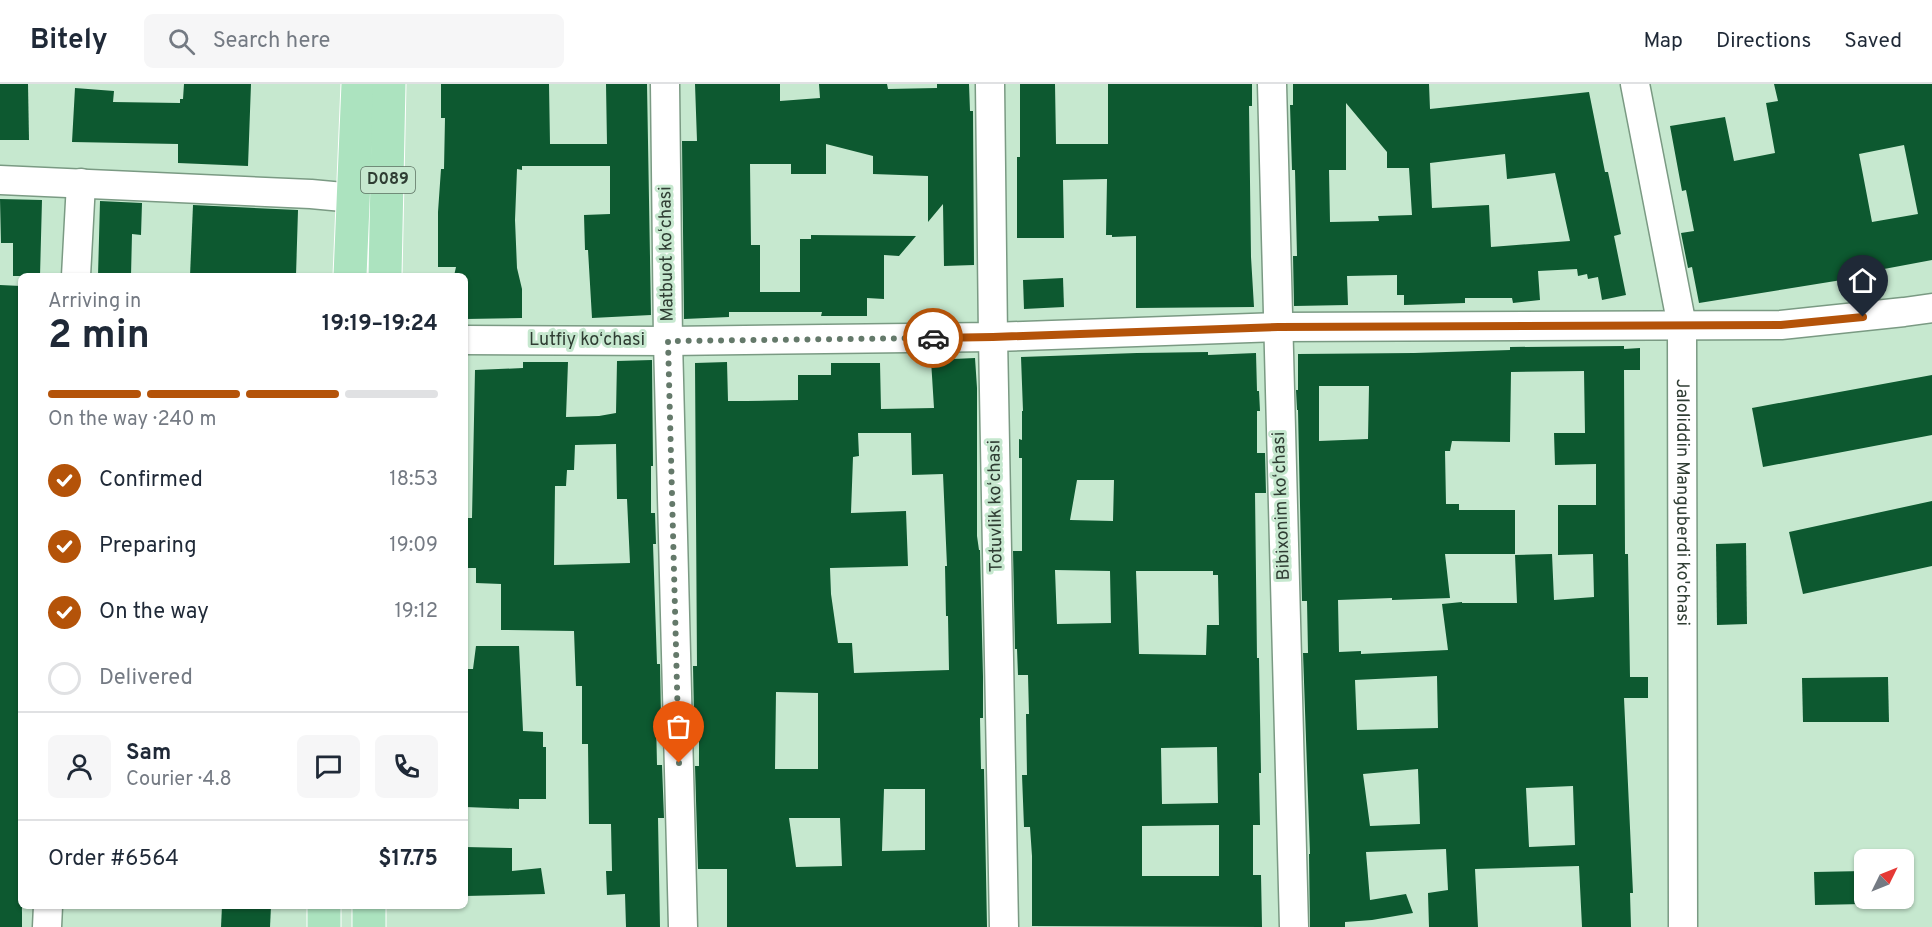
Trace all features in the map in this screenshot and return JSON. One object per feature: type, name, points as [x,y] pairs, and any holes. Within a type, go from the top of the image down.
[{"type":"main road","name":"D089","points":[[350,273],[358,84]]},
{"type":"main road","name":"D089","points":[[385,273],[389,84]]},
{"type":"main road","points":[[324,909],[324,927]]},
{"type":"main road","points":[[369,909],[369,927]]},
{"type":"street","name":"Matbuot koʻchasi","points":[[665,84],[668,341],[683,927]]},
{"type":"street","name":"Totuvlik koʻchasi","points":[[990,84],[1004,927]]},
{"type":"street","name":"Bibixonim koʻchasi","points":[[1272,84],[1294,927]]},
{"type":"street","name":"Jaloliddin Manguberdi ko'chasi","points":[[1635,84],[1682,326],[1683,927]]},
{"type":"street","points":[[0,180],[81,183],[355,182]]},
{"type":"street","points":[[76,273],[81,183]]},
{"type":"street","name":"Lutfiy koʻchasi","points":[[468,340],[668,341],[993,337],[1278,327],[1781,325],[1932,308]]},
{"type":"street","points":[[47,927],[48,909]]},
{"type":"building","points":[[0,84],[28,84],[29,140],[0,140]]},
{"type":"building","points":[[184,84],[251,84],[248,166],[178,163],[178,144],[72,142],[75,88],[114,91],[113,102],[180,103],[180,99],[183,99]]},
{"type":"building","points":[[441,84],[549,84],[550,144],[607,144],[606,84],[647,84],[651,315],[592,318],[584,215],[610,214],[610,166],[522,166],[522,170],[517,169],[515,220],[517,268],[522,289],[522,318],[468,319],[468,273],[455,273],[456,267],[438,267],[438,212],[441,169],[444,169],[445,118],[441,118]]},
{"type":"building","points":[[695,84],[780,84],[780,101],[820,98],[819,84],[887,84],[888,89],[937,88],[937,84],[969,84],[970,111],[973,111],[974,265],[944,266],[943,204],[928,222],[928,176],[873,174],[873,156],[826,144],[826,174],[791,174],[791,164],[750,164],[751,245],[760,245],[760,292],[800,292],[800,239],[811,239],[811,235],[916,236],[899,256],[884,255],[884,299],[867,298],[867,316],[821,316],[822,312],[729,312],[729,317],[684,319],[682,141],[697,141]]},
{"type":"building","points":[[1020,84],[1055,84],[1056,144],[1108,144],[1108,84],[1252,84],[1252,106],[1249,106],[1254,307],[1136,308],[1136,236],[1106,235],[1107,179],[1063,180],[1064,238],[1017,238]]},
{"type":"building","points":[[1293,84],[1429,84],[1430,109],[1589,92],[1605,172],[1608,172],[1621,234],[1614,236],[1626,295],[1602,300],[1598,277],[1588,279],[1587,274],[1578,276],[1577,269],[1538,271],[1540,300],[1513,303],[1512,298],[1465,298],[1465,303],[1404,305],[1404,295],[1397,295],[1397,275],[1347,276],[1348,305],[1294,306],[1293,256],[1297,256],[1295,170],[1292,170],[1290,105],[1293,105]],"holes":[[[1346,103],[1387,152],[1387,168],[1409,168],[1412,215],[1378,216],[1379,221],[1330,222],[1329,170],[1346,170]],[[1505,154],[1507,179],[1555,173],[1570,241],[1491,247],[1489,205],[1432,208],[1430,163]]]},
{"type":"building","points":[[1774,84],[1932,84],[1932,260],[1884,269],[1885,273],[1699,303],[1692,267],[1688,268],[1681,233],[1694,231],[1686,190],[1682,191],[1670,126],[1725,117],[1734,161],[1775,153],[1766,103],[1778,101]],"holes":[[[1904,145],[1918,214],[1872,222],[1859,154]]]},
{"type":"building","points":[[0,199],[42,200],[40,273],[18,273],[18,276],[13,276],[13,243],[1,243]]},
{"type":"building","points":[[100,201],[142,203],[141,235],[132,234],[131,273],[98,273]]},
{"type":"building","points":[[193,205],[298,210],[296,273],[190,273]]},
{"type":"building","points":[[1063,278],[1064,307],[1024,309],[1023,280]]},
{"type":"building","points":[[0,285],[18,286],[18,909],[22,909],[22,927],[0,927]]},
{"type":"building","points":[[1624,346],[1624,349],[1640,348],[1640,370],[1624,370],[1625,554],[1628,554],[1630,677],[1648,677],[1648,698],[1624,698],[1633,893],[1630,893],[1631,927],[1582,927],[1579,866],[1475,869],[1478,927],[1429,927],[1428,893],[1448,890],[1446,849],[1366,852],[1370,900],[1406,894],[1413,913],[1345,922],[1345,927],[1310,927],[1310,854],[1303,653],[1308,653],[1307,601],[1302,601],[1296,390],[1298,390],[1298,354],[1510,350],[1510,347]],"holes":[[[1584,371],[1585,433],[1554,433],[1555,465],[1596,464],[1596,505],[1558,505],[1558,555],[1593,554],[1594,597],[1554,600],[1552,554],[1515,555],[1517,603],[1442,604],[1448,650],[1361,654],[1361,651],[1339,652],[1338,600],[1450,598],[1445,554],[1515,554],[1515,510],[1459,510],[1459,504],[1446,504],[1445,451],[1450,451],[1452,441],[1510,442],[1511,372]],[[1319,386],[1369,386],[1368,439],[1319,441]],[[1437,676],[1438,728],[1357,730],[1355,680]],[[1418,769],[1420,824],[1370,826],[1363,774]],[[1573,786],[1575,845],[1529,847],[1526,788]]]},
{"type":"building","points":[[1208,352],[1208,355],[1256,353],[1260,411],[1257,411],[1257,453],[1265,453],[1266,493],[1255,493],[1261,773],[1259,773],[1260,825],[1253,825],[1253,875],[1261,875],[1262,927],[1032,926],[1032,856],[1030,827],[1024,827],[1022,775],[1027,775],[1028,675],[1018,675],[1017,649],[1015,649],[1013,551],[1022,551],[1022,458],[1019,458],[1023,411],[1021,357]],"holes":[[[1077,480],[1114,480],[1113,521],[1070,520]],[[1055,570],[1110,571],[1111,623],[1057,624]],[[1136,571],[1213,571],[1213,575],[1218,575],[1219,625],[1207,625],[1206,655],[1139,654]],[[1217,747],[1218,803],[1162,804],[1161,748]],[[1219,825],[1219,876],[1142,876],[1142,826]]]},
{"type":"building","points":[[975,358],[977,536],[980,550],[983,677],[983,718],[980,718],[981,769],[984,769],[987,927],[727,927],[727,869],[698,869],[695,766],[699,766],[699,716],[694,716],[693,666],[697,666],[695,363],[727,362],[728,401],[747,401],[798,400],[798,375],[831,375],[831,363],[880,363],[881,409],[934,408],[931,360]],"holes":[[[858,433],[911,433],[912,475],[943,474],[949,670],[854,673],[852,643],[838,643],[830,568],[908,566],[906,511],[851,513],[853,457],[859,456]],[[776,692],[818,693],[818,769],[775,769]],[[884,789],[925,789],[925,850],[882,851]],[[789,818],[840,818],[842,866],[796,867]]]},
{"type":"building","points":[[652,360],[651,513],[655,513],[656,544],[653,544],[661,717],[656,718],[657,765],[662,765],[664,818],[658,818],[660,927],[626,927],[625,894],[607,895],[606,871],[612,871],[611,824],[589,824],[588,744],[582,744],[582,686],[576,686],[574,631],[501,630],[501,584],[476,583],[476,568],[468,568],[468,518],[472,518],[475,370],[523,368],[523,362],[568,362],[566,417],[616,413],[617,361]],"holes":[[[616,444],[617,499],[627,499],[630,563],[554,565],[555,486],[566,486],[567,470],[574,470],[575,445]]]},
{"type":"building","points":[[1932,375],[1932,435],[1763,467],[1752,408]]},
{"type":"building","points":[[1932,501],[1932,566],[1803,594],[1789,532]]},
{"type":"building","points":[[1746,543],[1747,624],[1717,625],[1716,544]]},
{"type":"building","points":[[476,646],[519,646],[523,731],[543,732],[543,747],[546,747],[546,799],[519,799],[519,809],[468,807],[468,669],[473,669]]},
{"type":"building","points":[[1888,677],[1889,722],[1803,722],[1802,678]]},
{"type":"building","points":[[468,847],[512,848],[512,871],[541,868],[545,894],[468,896]]},
{"type":"building","points":[[1854,871],[1854,904],[1815,905],[1814,872]]},
{"type":"building","points":[[222,909],[271,909],[270,927],[221,927]]},
{"type":"way so far","points":[[679,763],[668,341],[933,338]]},
{"type":"route","points":[[933,338],[1278,327],[1781,325],[1863,317]]}]
